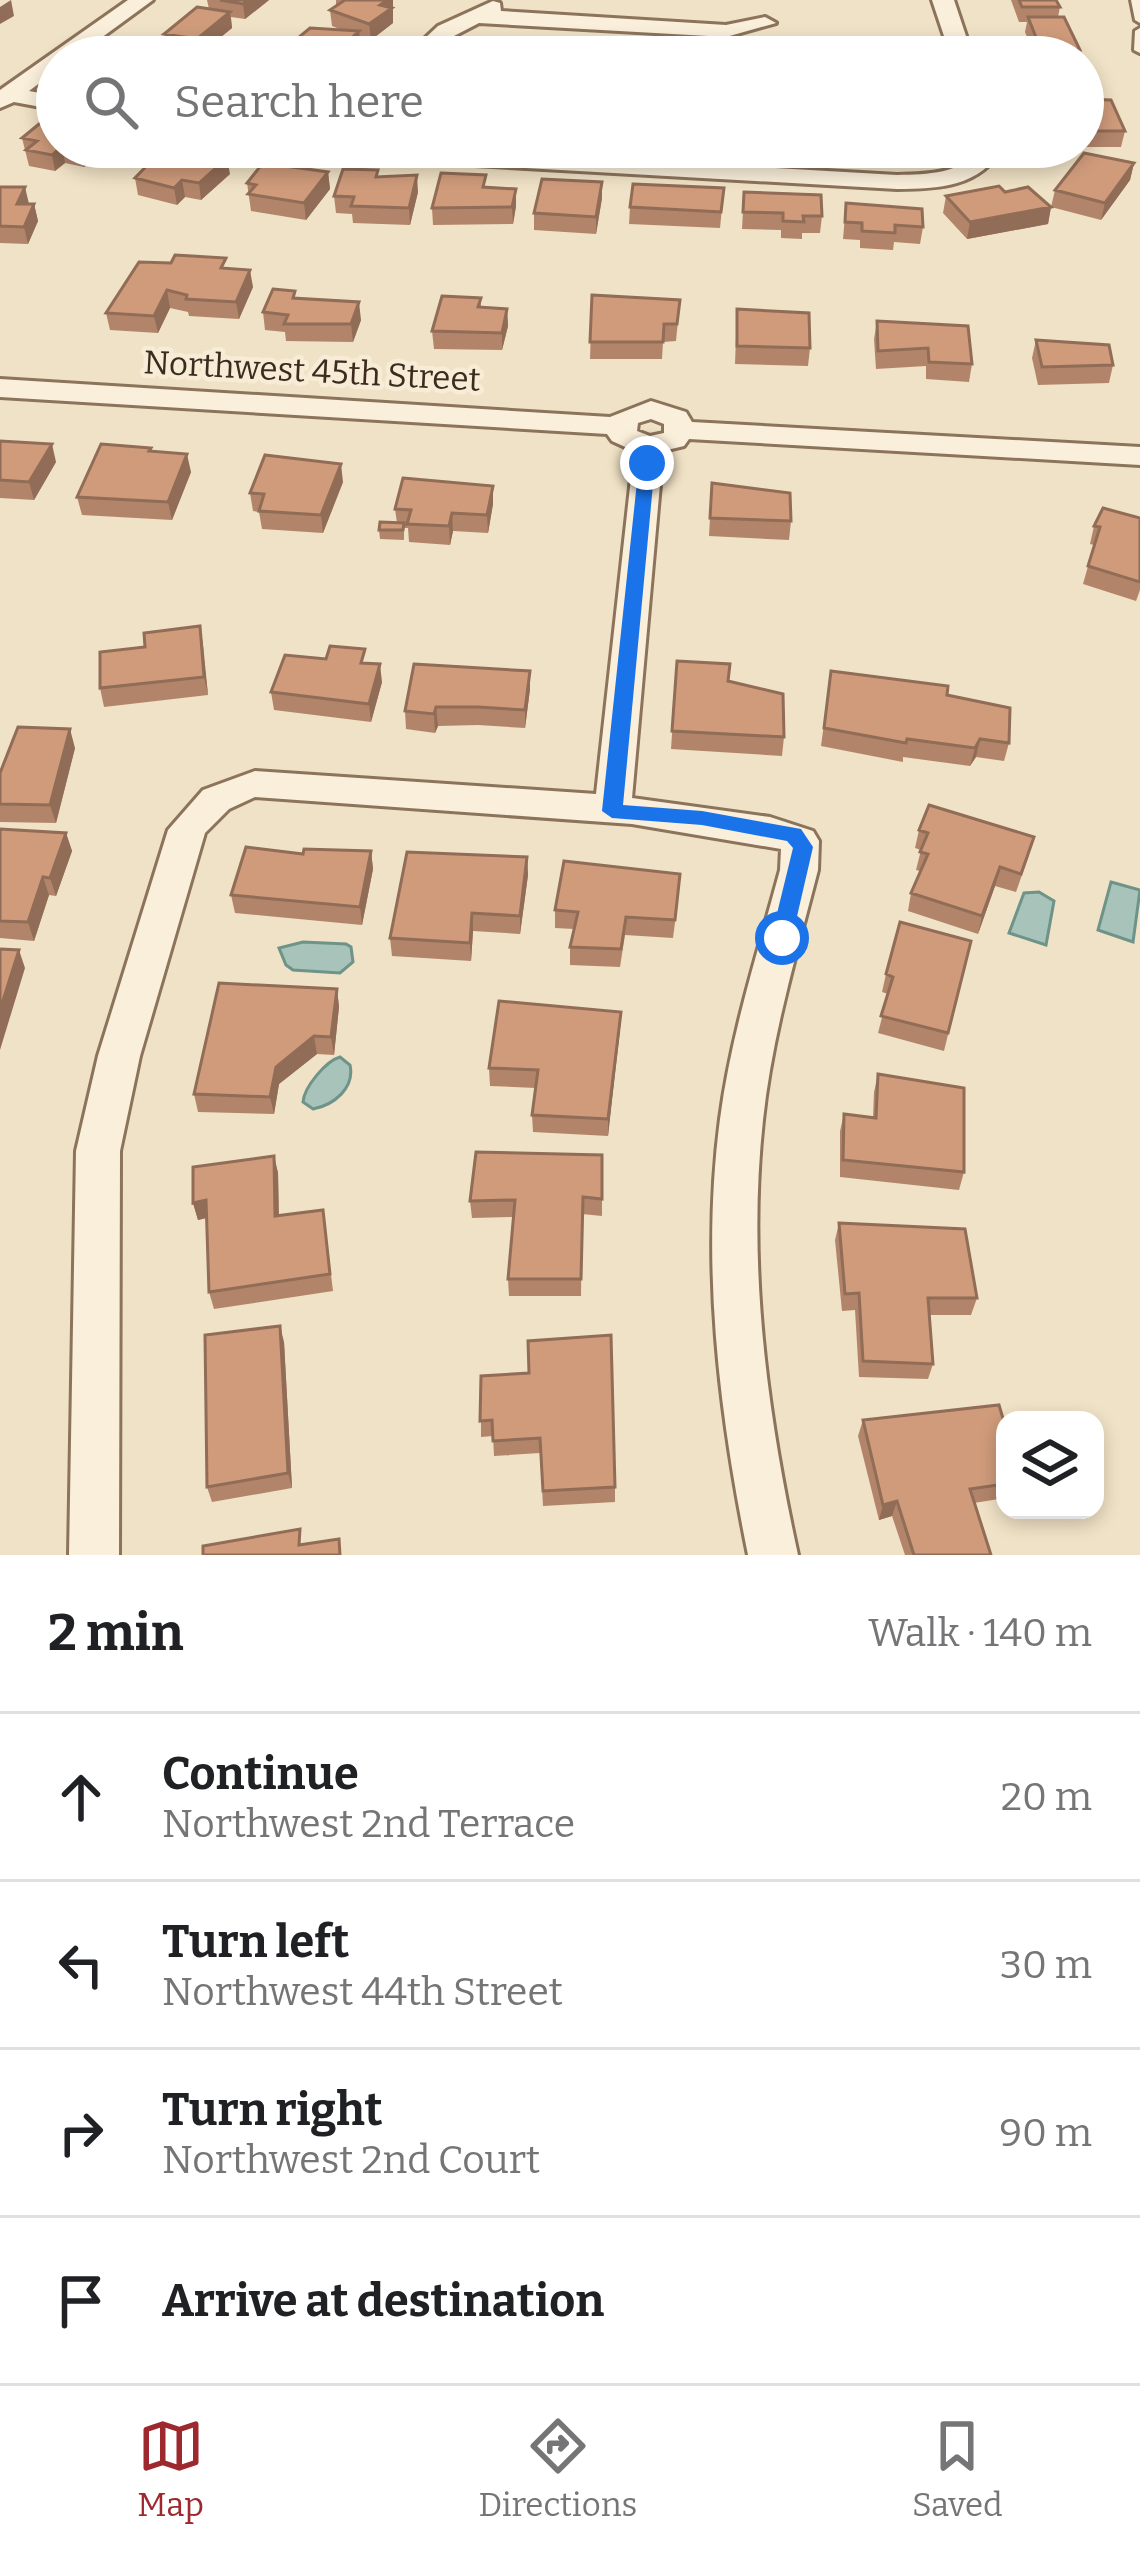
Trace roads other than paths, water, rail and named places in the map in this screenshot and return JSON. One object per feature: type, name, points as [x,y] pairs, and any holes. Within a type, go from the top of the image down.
[{"type":"street","points":[[90,36],[142,0]]},
{"type":"street","points":[[440,36],[510,0]]},
{"type":"street","points":[[943,0],[955,36]]},
{"type":"street","points":[[475,16],[726,31],[765,22]]},
{"type":"street","points":[[5,97],[36,75]]},
{"type":"street","points":[[5,97],[36,101]]},
{"type":"street","points":[[653,168],[927,182],[973,168]]},
{"type":"street","name":"Northwest 45th Street","points":[[0,388],[620,425],[632,413],[651,410],[676,418],[681,430]]},
{"type":"street","points":[[620,425],[628,440],[650,446],[674,440],[681,430],[1140,456]]},
{"type":"street","points":[[612,811],[650,446]]},
{"type":"street","points":[[94,1555],[98,1151],[119,1056],[187,830],[200,811],[224,792],[255,784],[612,811],[783,830],[800,841],[799,870],[754,1046],[738,1154],[738,1328],[750,1455],[773,1555]]},
{"type":"lane","points":[[1136,0],[1140,20]]},
{"type":"lane","points":[[1140,31],[1140,50]]},
{"type":"water","points":[[1111,882],[1140,890],[1133,942],[1098,930]]},
{"type":"water","points":[[1039,892],[1054,901],[1046,945],[1009,933],[1024,893]]},
{"type":"water","points":[[303,942],[346,944],[353,962],[340,973],[293,970],[279,948]]},
{"type":"water","points":[[340,1057],[350,1065],[346,1088],[328,1104],[313,1109],[303,1102],[307,1089],[322,1069]]}]
